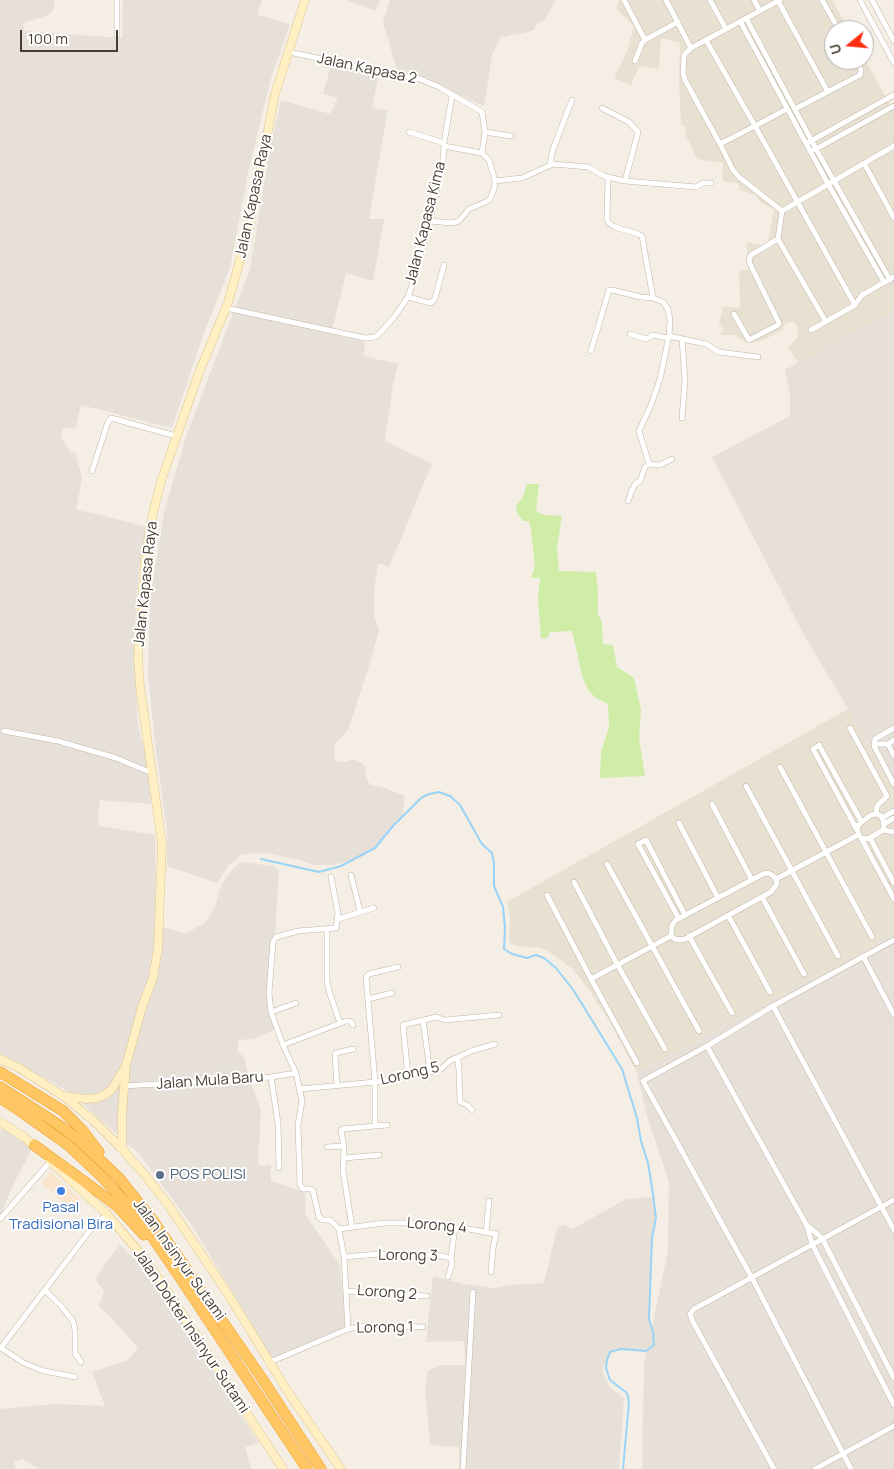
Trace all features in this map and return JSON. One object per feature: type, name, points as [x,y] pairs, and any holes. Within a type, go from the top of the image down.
[{"type":"highway","points":[[0,1072],[63,1110],[83,1131],[119,1178]]},
{"type":"highway","name":"Jalan Insinyur Sutami","points":[[0,1087],[80,1140],[119,1178],[154,1222],[261,1377],[321,1469]]},
{"type":"highway","name":"Jalan Insinyur Sutami","points":[[0,1098],[68,1145],[127,1204],[183,1282],[307,1469]]},
{"type":"highway","points":[[34,1145],[118,1207],[183,1282]]},
{"type":"main road","name":"Jalan Kapasa Raya","points":[[122,1149],[126,1065],[142,1007],[153,978],[158,950],[162,844],[140,687],[138,658],[145,560],[160,481],[200,370],[226,308],[250,224],[274,94],[305,0]]},
{"type":"main road","points":[[0,1059],[63,1096],[93,1120],[145,1175],[169,1206],[228,1294],[270,1362],[341,1469]]},
{"type":"main road","name":"Jalan Kapasa Raya","points":[[63,1096],[85,1099],[105,1095],[117,1082],[126,1065]]},
{"type":"main road","name":"Jalan Dokter Insinyur Sutami","points":[[0,1122],[34,1145],[106,1214],[143,1257],[166,1289],[283,1469]]},
{"type":"street","points":[[117,0],[117,35]]},
{"type":"street","points":[[624,0],[645,40]]},
{"type":"street","points":[[666,0],[691,48]]},
{"type":"street","points":[[710,0],[726,29]]},
{"type":"street","points":[[754,0],[760,11]]},
{"type":"street","points":[[782,211],[739,177],[733,170],[685,80],[683,73],[684,55],[691,48],[779,0],[828,92]]},
{"type":"street","points":[[822,0],[833,20]]},
{"type":"street","points":[[860,0],[894,63]]},
{"type":"street","points":[[872,0],[894,41]]},
{"type":"street","points":[[746,18],[795,109],[828,184],[884,282]]},
{"type":"street","points":[[740,21],[787,109],[809,142]]},
{"type":"street","points":[[635,62],[645,40],[678,22]]},
{"type":"street","points":[[706,40],[855,305]]},
{"type":"street","name":"Jalan Kapasa 2","points":[[288,52],[420,79],[439,88],[482,112],[485,132],[482,153]]},
{"type":"street","points":[[795,109],[861,74],[861,70]]},
{"type":"street","points":[[809,142],[894,95]]},
{"type":"street","name":"Jalan Kapasa Kima","points":[[226,308],[358,336],[375,337],[394,317],[408,297],[414,279],[430,221],[443,162],[452,96]]},
{"type":"street","points":[[550,164],[572,100]]},
{"type":"street","points":[[813,150],[894,106]]},
{"type":"street","points":[[602,108],[630,122],[638,132],[626,181]]},
{"type":"street","points":[[720,144],[787,109]]},
{"type":"street","points":[[409,132],[444,144],[482,153],[489,160],[495,182],[490,200],[469,209],[459,221],[451,223],[430,221]]},
{"type":"street","points":[[485,132],[511,136]]},
{"type":"street","points":[[782,211],[893,148]]},
{"type":"street","points":[[811,330],[855,305],[862,295],[892,278],[834,180],[813,150]]},
{"type":"street","points":[[864,163],[894,218]]},
{"type":"street","points":[[495,182],[522,178],[550,164],[588,167],[608,178],[626,181],[696,186],[711,183]]},
{"type":"street","points":[[608,178],[607,219],[609,224],[615,227],[642,236],[653,298]]},
{"type":"street","points":[[782,211],[778,238],[826,322]]},
{"type":"street","points":[[734,314],[749,340],[779,323],[749,260],[751,255],[778,238]]},
{"type":"street","points":[[408,297],[432,302],[435,298],[444,265]]},
{"type":"street","points":[[592,350],[608,291],[612,290],[653,298],[663,302],[668,309],[670,320],[669,337],[660,379],[639,431],[648,464]]},
{"type":"street","points":[[630,334],[646,339],[653,335],[669,337],[706,344],[719,352],[758,357]]},
{"type":"street","points":[[682,340],[685,380],[682,418]]},
{"type":"street","points":[[92,471],[111,418],[176,436]]},
{"type":"street","points":[[648,464],[660,465],[672,459]]},
{"type":"street","points":[[628,501],[635,484],[640,481],[648,464]]},
{"type":"street","points":[[850,728],[887,796],[877,806],[876,814]]},
{"type":"street","points":[[894,728],[875,739],[874,744],[874,748],[894,784]]},
{"type":"street","points":[[4,731],[58,741],[87,749],[116,758],[153,774]]},
{"type":"street","points":[[874,744],[888,744],[894,740]]},
{"type":"street","points":[[888,744],[894,756]]},
{"type":"street","points":[[861,821],[819,745],[813,749],[894,899]]},
{"type":"street","points":[[780,767],[872,937]]},
{"type":"street","points":[[746,786],[838,956]]},
{"type":"street","points":[[712,804],[752,880]]},
{"type":"street","points":[[882,818],[894,810]]},
{"type":"street","points":[[883,830],[882,818],[876,814],[861,821],[858,825],[859,834],[865,839],[883,830],[894,832]]},
{"type":"street","points":[[884,824],[894,818]]},
{"type":"street","points":[[679,823],[718,898]]},
{"type":"street","points":[[776,879],[859,834]]},
{"type":"street","points":[[870,838],[894,883]]},
{"type":"street","points":[[679,919],[638,844],[646,840],[685,916]]},
{"type":"street","points":[[607,864],[699,1031]]},
{"type":"street","points":[[768,873],[776,879],[775,889],[762,897],[690,936],[680,940],[671,936],[672,925],[679,919],[763,874],[768,873]]},
{"type":"street","points":[[351,875],[360,912]]},
{"type":"street","points":[[331,877],[338,919],[336,929],[298,931],[276,937],[274,939],[269,992],[272,1012],[283,1045],[296,1073],[302,1101],[298,1124],[300,1185],[313,1191],[320,1219],[330,1220],[339,1229],[344,1257],[348,1329]]},
{"type":"street","points":[[574,882],[665,1049]]},
{"type":"street","points":[[547,895],[637,1063]]},
{"type":"street","points":[[762,897],[804,974]]},
{"type":"street","points":[[338,919],[374,908]]},
{"type":"street","points":[[728,915],[770,992]]},
{"type":"street","points":[[327,929],[327,981],[340,1023]]},
{"type":"street","points":[[591,979],[671,936]]},
{"type":"street","points":[[690,936],[732,1013]]},
{"type":"street","points":[[851,1469],[752,1278],[643,1081],[707,1046],[773,1006],[894,940]]},
{"type":"street","points":[[864,956],[894,1015]]},
{"type":"street","points":[[375,1126],[375,1082],[367,975],[398,967]]},
{"type":"street","points":[[368,999],[392,994]]},
{"type":"street","points":[[272,1012],[296,1003]]},
{"type":"street","points":[[773,1006],[894,1230]]},
{"type":"street","points":[[408,1076],[402,1026],[436,1017],[445,1020],[498,1015]]},
{"type":"street","points":[[423,1020],[430,1072]]},
{"type":"street","points":[[283,1045],[340,1023],[349,1021],[353,1025]]},
{"type":"street","points":[[457,1058],[471,1051],[495,1044]]},
{"type":"street","points":[[707,1046],[808,1226],[812,1244],[894,1406]]},
{"type":"street","points":[[337,1085],[335,1054],[352,1049]]},
{"type":"street","name":"Lorong 5","points":[[300,1089],[375,1082],[430,1072],[441,1069],[451,1060],[457,1058],[460,1102],[472,1110]]},
{"type":"street","name":"Jalan Mula Baru","points":[[124,1086],[296,1073]]},
{"type":"street","points":[[271,1076],[278,1123],[279,1168]]},
{"type":"street","points":[[352,1227],[343,1171],[344,1146],[342,1129],[386,1125]]},
{"type":"street","points":[[327,1147],[344,1146]]},
{"type":"street","points":[[344,1158],[379,1155]]},
{"type":"street","points":[[0,1219],[50,1162]]},
{"type":"street","points":[[774,1469],[690,1314],[694,1309],[894,1200]]},
{"type":"street","points":[[486,1232],[489,1201]]},
{"type":"street","points":[[75,1377],[44,1371],[1,1348],[91,1229],[106,1214]]},
{"type":"street","name":"Lorong 4","points":[[339,1229],[387,1223],[417,1223],[497,1232],[493,1248],[491,1272]]},
{"type":"street","points":[[808,1226],[822,1238],[894,1378]]},
{"type":"street","points":[[451,1258],[455,1227]]},
{"type":"street","name":"Lorong 3","points":[[344,1257],[379,1254],[436,1255],[451,1258],[452,1264],[448,1277]]},
{"type":"street","points":[[45,1290],[73,1321],[76,1330],[75,1353],[81,1362]]},
{"type":"street","name":"Lorong 2","points":[[347,1291],[426,1296]]},
{"type":"street","points":[[463,1469],[473,1292]]},
{"type":"street","name":"Lorong 1","points":[[270,1362],[348,1329],[370,1325],[423,1327]]},
{"type":"street","points":[[815,1469],[894,1426]]},
{"type":"shaded area","points":[[0,0],[54,0],[54,8],[49,15],[23,23],[24,31],[122,38],[123,0],[262,0],[257,15],[290,24],[271,78],[248,173],[230,268],[204,333],[172,428],[81,405],[75,429],[63,428],[61,437],[71,453],[75,452],[82,478],[76,510],[146,527],[139,567],[134,640],[138,725],[148,766],[151,804],[100,800],[99,826],[155,835],[156,926],[186,933],[205,923],[215,907],[220,888],[227,876],[240,862],[273,866],[279,869],[273,968],[269,993],[274,1030],[254,1039],[238,1040],[238,1052],[244,1057],[261,1110],[258,1162],[260,1166],[271,1165],[271,1181],[305,1192],[305,1214],[340,1265],[346,1327],[272,1358],[193,1227],[139,1154],[71,1093],[0,1053]]},
{"type":"shaded area","points":[[347,0],[380,0],[375,11]]},
{"type":"shaded area","points":[[390,0],[556,0],[544,21],[536,24],[534,30],[501,37],[492,55],[484,106],[428,78],[397,70],[383,22]]},
{"type":"shaded area","points":[[619,0],[832,0],[843,20],[824,20],[824,70],[871,70],[894,111],[894,310],[799,363],[788,348],[798,336],[797,326],[793,321],[786,323],[782,330],[764,340],[747,343],[734,335],[718,335],[724,329],[719,324],[723,307],[740,308],[739,270],[748,270],[747,242],[763,245],[768,242],[774,210],[759,201],[756,195],[740,190],[738,183],[724,182],[722,175],[723,163],[697,159],[686,136],[685,127],[681,124],[680,43],[661,38],[659,69],[640,66],[631,86],[614,78],[627,52],[634,26],[617,8]]},
{"type":"shaded area","points":[[332,62],[379,74],[372,108],[387,110],[387,113],[369,219],[384,219],[373,281],[346,273],[331,334],[365,342],[364,356],[398,364],[393,384],[385,441],[432,464],[389,567],[378,563],[374,591],[374,616],[379,630],[348,730],[334,745],[335,761],[345,762],[354,759],[367,767],[365,774],[370,785],[380,786],[405,796],[403,815],[375,848],[352,860],[332,865],[314,865],[300,860],[265,853],[242,854],[228,866],[217,883],[167,866],[167,832],[148,674],[150,600],[164,512],[187,434],[250,269],[270,148],[281,100],[330,114],[338,98],[323,94]]},
{"type":"shaded area","points":[[894,310],[894,792],[804,635],[712,457],[790,416],[790,394],[785,370]]},
{"type":"shaded area","points":[[848,709],[894,792],[894,935],[637,1073],[608,1019],[573,969],[548,951],[539,948],[516,946],[509,942],[510,917],[507,902]]},
{"type":"shaded area","points":[[894,935],[894,1469],[642,1469],[644,1364],[646,1351],[621,1349],[610,1352],[602,1370],[610,1388],[624,1398],[619,1469],[459,1469],[459,1447],[430,1445],[425,1388],[428,1371],[440,1365],[465,1365],[464,1341],[426,1342],[433,1276],[463,1284],[494,1288],[544,1283],[557,1228],[563,1225],[573,1229],[626,1199],[654,1197],[656,1218],[652,1238],[649,1319],[652,1327],[668,1251],[669,1182],[647,1116],[637,1073]]},
{"type":"shaded area","points":[[2,1128],[32,1149],[14,1183],[0,1216],[0,1132]]},
{"type":"shaded area","name":"Pasal Tradisional Bira","points":[[51,1172],[81,1200],[71,1210],[41,1182]]},
{"type":"shaded area","points":[[120,1245],[155,1278],[259,1443],[245,1447],[251,1469],[39,1469],[22,1459],[14,1462],[16,1469],[0,1469],[0,1409],[56,1404],[105,1406],[92,1372],[128,1360],[138,1348],[99,1306],[104,1291],[95,1279]]},
{"type":"green space","points":[[527,484],[539,484],[536,511],[544,515],[562,516],[557,548],[559,571],[596,572],[598,614],[602,622],[603,644],[613,645],[617,667],[634,678],[641,710],[639,738],[645,776],[600,778],[601,751],[609,728],[608,704],[596,698],[589,691],[583,679],[572,631],[550,632],[547,638],[541,638],[538,598],[540,578],[531,578],[535,566],[531,530],[529,521],[523,521],[517,513],[516,506],[523,497]]},
{"type":"waterway","points":[[261,859],[319,872],[341,866],[375,848],[393,826],[421,798],[439,792],[450,796],[460,805],[482,844],[492,853],[494,886],[503,907],[504,949],[512,954],[527,958],[536,955],[544,958],[556,968],[574,991],[622,1069],[648,1163],[656,1218],[652,1238],[649,1319],[654,1345],[646,1351],[621,1349],[610,1352],[607,1360],[606,1368],[610,1380],[627,1393],[629,1402],[623,1469]]},
{"type":"place","name":"POS POLISI","points":[[160,1175]]},
{"type":"place","name":"Pasal Tradisional Bira","points":[[61,1191]]}]
